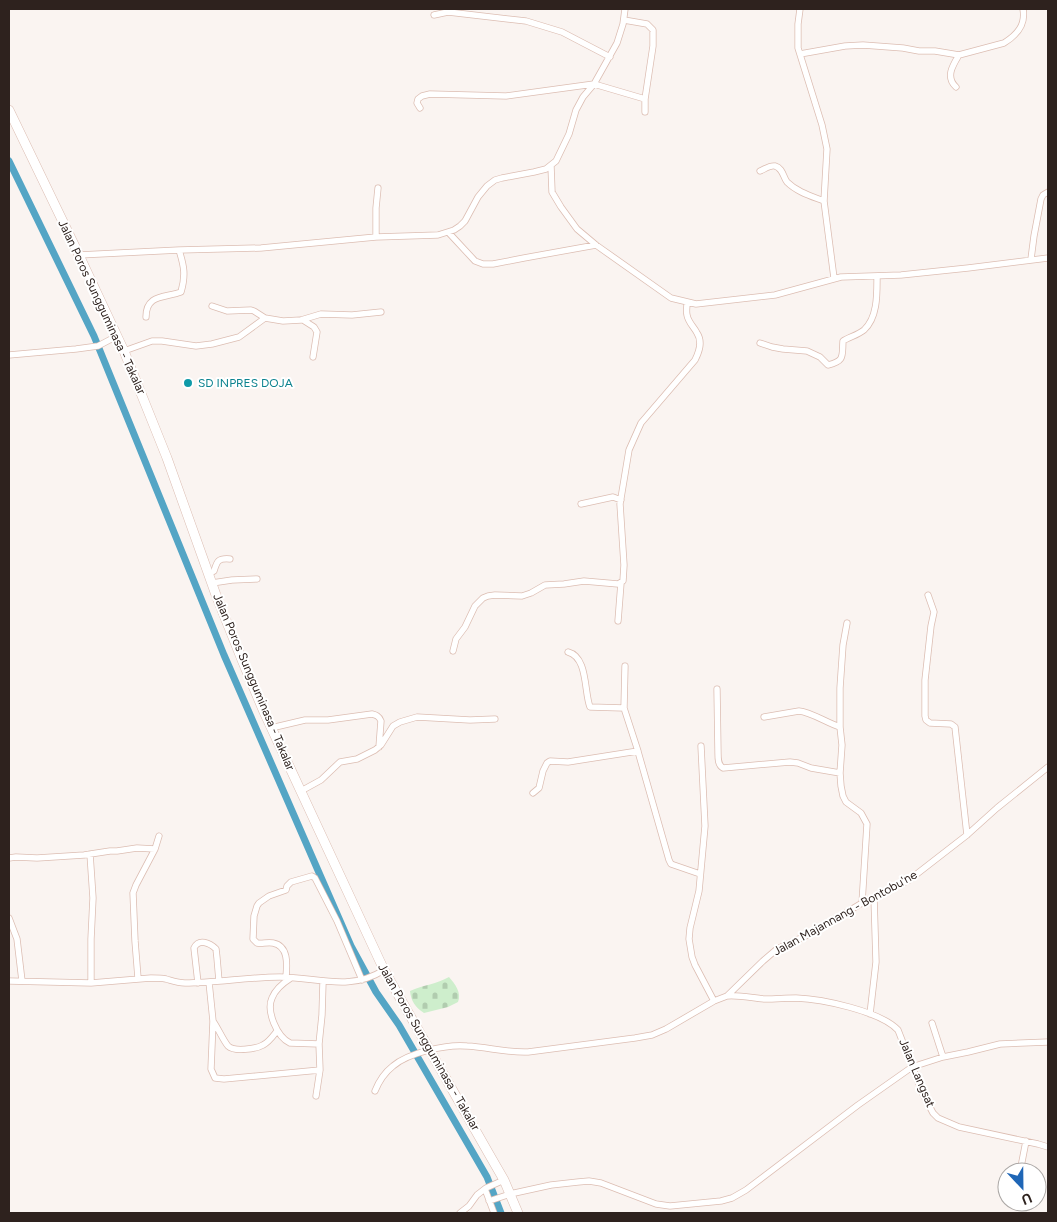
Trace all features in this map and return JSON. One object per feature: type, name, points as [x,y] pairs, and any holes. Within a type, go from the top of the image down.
[{"type":"highway","name":"Jalan Poros Sungguminasa - Takalar","points":[[9,113],[80,255],[114,338],[124,351],[154,422],[210,578],[242,660],[381,972],[501,1182],[506,1195],[518,1213]]},
{"type":"street","points":[[80,255],[261,248],[376,237],[449,233],[460,226],[470,213],[478,197],[495,180],[534,172],[551,166],[556,161],[569,134],[582,97],[594,84],[617,43],[624,20],[625,9]]},
{"type":"street","points":[[800,9],[797,32],[800,54],[827,149],[824,201],[834,278]]},
{"type":"street","points":[[800,54],[845,46],[863,45],[959,55],[1009,40],[1019,30],[1024,16],[1023,9]]},
{"type":"street","points":[[434,15],[449,10],[542,25],[562,32],[610,57]]},
{"type":"street","points":[[624,20],[647,24],[652,30],[654,46],[645,112]]},
{"type":"street","points":[[956,87],[951,82],[950,75],[952,66],[959,55]]},
{"type":"street","points":[[420,108],[417,103],[418,99],[430,94],[506,96],[594,84],[646,99]]},
{"type":"street","points":[[551,166],[552,192],[577,229],[596,245],[671,298],[687,303],[701,304],[775,295],[834,278],[959,269],[1048,258]]},
{"type":"street","points":[[760,172],[769,167],[779,168],[785,179],[794,188],[824,201]]},
{"type":"street","points":[[376,237],[378,188]]},
{"type":"street","points":[[1030,260],[1041,199],[1048,192]]},
{"type":"street","points":[[449,233],[474,261],[483,264],[516,260],[596,245]]},
{"type":"street","points":[[146,317],[148,305],[156,298],[181,292],[184,266],[179,250]]},
{"type":"street","points":[[760,343],[777,348],[807,351],[820,357],[828,365],[840,360],[843,356],[843,341],[864,330],[872,318],[876,307],[878,276]]},
{"type":"street","points":[[618,621],[621,583],[624,578],[621,500],[629,450],[641,423],[699,353],[700,339],[688,318],[687,303]]},
{"type":"street","points":[[212,306],[227,311],[250,310],[265,318],[283,321],[303,320],[321,314],[352,315],[381,312]]},
{"type":"street","points":[[124,351],[152,341],[196,346],[212,344],[239,337],[265,318]]},
{"type":"street","points":[[303,320],[316,329],[317,332],[313,357]]},
{"type":"street","points":[[9,355],[98,346],[114,338]]},
{"type":"street","points":[[581,504],[613,496],[621,500]]},
{"type":"street","points":[[230,559],[220,560],[216,564],[210,578],[257,579]]},
{"type":"street","points":[[453,651],[456,639],[465,627],[475,606],[483,598],[495,595],[522,596],[545,585],[584,581],[621,583]]},
{"type":"street","points":[[928,595],[934,612],[926,680],[925,716],[926,720],[930,723],[951,724],[954,727],[967,835]]},
{"type":"street","points":[[848,622],[841,661],[840,727],[842,748],[840,773],[843,796],[846,802],[861,813],[866,824],[862,903]]},
{"type":"street","points":[[568,652],[575,655],[580,661],[585,678],[589,706],[624,708]]},
{"type":"street","points":[[625,666],[624,708],[668,860],[671,864],[700,874]]},
{"type":"street","points":[[717,689],[718,761],[723,768],[790,762],[840,773]]},
{"type":"street","points":[[764,717],[799,711],[840,727]]},
{"type":"street","points":[[271,728],[305,720],[328,720],[372,714],[380,718],[381,721],[378,748]]},
{"type":"street","points":[[301,791],[321,780],[340,762],[357,759],[378,748],[393,726],[408,719],[417,717],[470,720],[495,719]]},
{"type":"street","points":[[701,746],[705,826],[699,890],[689,939],[695,965],[714,1001]]},
{"type":"street","points":[[533,793],[539,788],[543,771],[550,761],[568,762],[638,751]]},
{"type":"street","name":"Jalan Majannang - Bontobu'ne","points":[[375,1091],[386,1072],[394,1064],[427,1050],[461,1045],[520,1053],[635,1038],[652,1035],[666,1029],[714,1001],[727,996],[763,960],[778,949],[812,933],[862,903],[909,880],[967,835],[1048,767]]},
{"type":"street","points":[[138,978],[133,893],[155,849],[159,836]]},
{"type":"street","points":[[9,858],[90,854],[137,848],[155,849]]},
{"type":"street","points":[[90,854],[93,898],[90,939],[91,983]]},
{"type":"street","points":[[290,977],[286,956],[280,946],[271,943],[256,943],[253,938],[256,906],[264,898],[284,891],[291,882],[312,876],[315,878],[337,921],[364,979]]},
{"type":"street","points":[[870,1014],[877,956],[874,897]]},
{"type":"street","points":[[9,918],[18,939],[22,981]]},
{"type":"street","points":[[198,983],[194,948],[200,942],[208,943],[216,949],[219,981]]},
{"type":"street","points":[[9,981],[91,983],[138,978],[161,978],[178,983],[198,983],[290,977],[335,982],[364,979],[381,972]]},
{"type":"street","points":[[290,977],[271,998],[271,1012],[277,1031],[290,1043],[319,1044]]},
{"type":"street","points":[[209,982],[213,1021],[211,1070],[215,1078],[224,1079],[320,1070]]},
{"type":"street","points":[[316,1096],[320,1070],[319,1044],[322,1015],[322,982]]},
{"type":"street","name":"Jalan Langsat","points":[[727,996],[813,1000],[853,1009],[882,1019],[898,1030],[923,1094],[938,1118],[959,1127],[1048,1148]]},
{"type":"street","points":[[213,1021],[226,1044],[230,1048],[236,1049],[262,1046],[277,1031]]},
{"type":"street","points":[[932,1023],[943,1057]]},
{"type":"street","points":[[491,1200],[551,1185],[589,1181],[602,1183],[656,1204],[670,1206],[721,1201],[732,1198],[746,1190],[912,1067],[943,1057],[1000,1044],[1048,1042]]},
{"type":"street","points":[[1022,1162],[1026,1142]]},
{"type":"street","points":[[460,1213],[469,1206],[477,1195],[501,1182]]},
{"type":"street","points":[[485,1189],[491,1200],[494,1213]]},
{"type":"green space","points":[[449,977],[456,986],[459,995],[458,1002],[448,1007],[424,1013],[412,1001],[410,991]]},
{"type":"waterway","points":[[9,161],[94,336],[224,655],[351,946],[376,992],[399,1025],[487,1177],[501,1213]]},
{"type":"place","name":"SD INPRES DOJA","points":[[188,383]]}]
